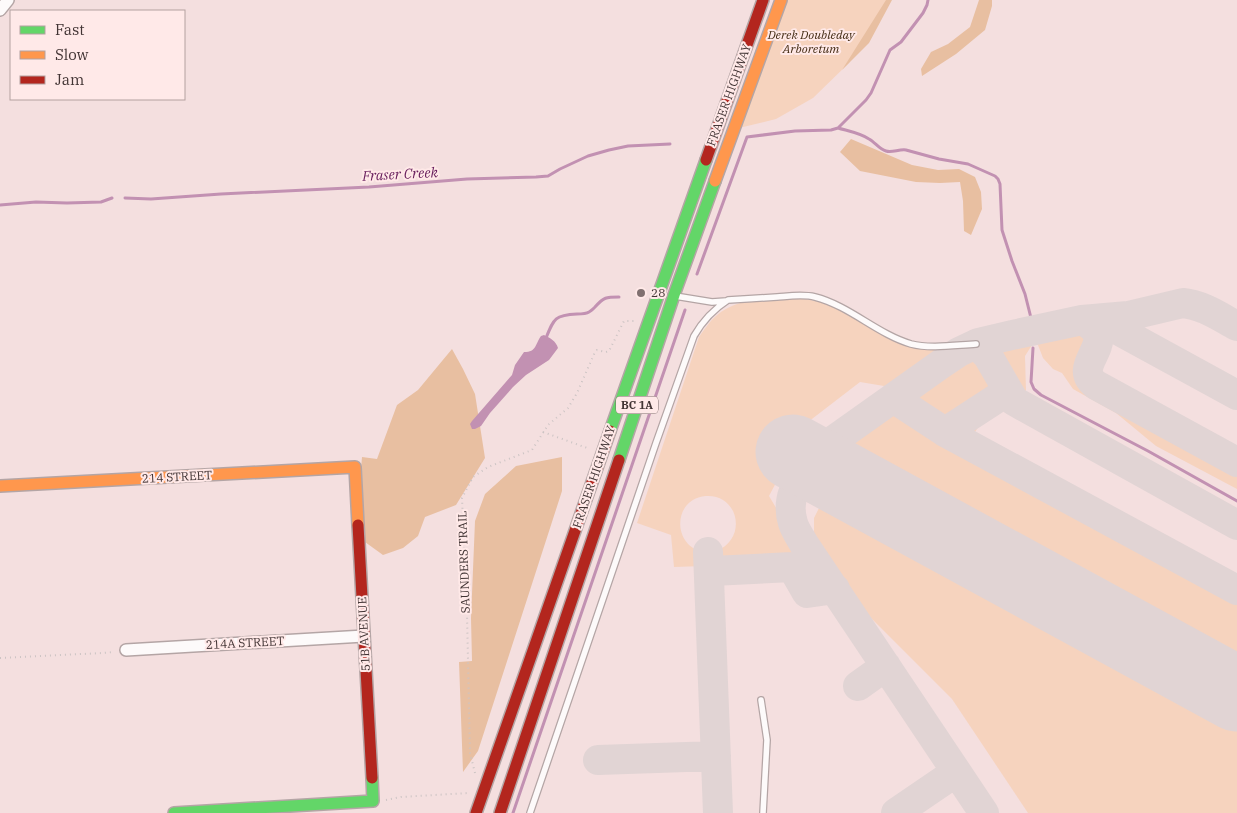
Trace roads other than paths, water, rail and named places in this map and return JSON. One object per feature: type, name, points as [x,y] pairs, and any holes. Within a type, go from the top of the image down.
[{"type":"main road","name":"FRASER HIGHWAY","points":[[476,813],[659,290],[763,0]]},
{"type":"main road","name":"FRASER HIGHWAY","points":[[500,813],[674,295],[781,0]]},
{"type":"main road","name":"214 STREET","points":[[0,486],[355,467]]},
{"type":"main road","name":"51B AVENUE","points":[[332,808],[373,801],[355,467]]},
{"type":"main road","points":[[174,813],[332,808]]},
{"type":"street","points":[[0,10],[8,0]]},
{"type":"street","name":"214A STREET","points":[[126,650],[364,636]]},
{"type":"lane","points":[[674,295],[712,302],[814,297],[842,308],[874,327],[913,344],[924,346],[976,344]]},
{"type":"lane","points":[[530,813],[694,336],[718,306],[728,300]]},
{"type":"lane","points":[[761,700],[767,740],[763,813]]},
{"type":"waterway","name":"Fraser Creek","points":[[697,274],[747,137],[838,128],[871,93],[890,50],[901,42],[923,13],[928,0]]},
{"type":"waterway","points":[[838,128],[865,137],[886,151],[906,150],[939,159],[968,164],[995,176],[1000,184],[1002,230],[1025,294],[1031,318]]},
{"type":"waterway","name":"Fraser Creek","points":[[125,198],[151,199],[369,187],[467,179],[548,176],[588,156],[609,150],[628,146],[670,144]]},
{"type":"waterway","name":"Fraser Creek","points":[[0,205],[36,202],[101,202],[112,198]]},
{"type":"waterway","points":[[546,338],[556,319],[564,315],[586,313],[606,298],[619,297]]},
{"type":"waterway","points":[[513,813],[685,310]]},
{"type":"waterway","points":[[1033,348],[1031,382],[1034,389],[1041,395],[1148,451],[1237,501]]},
{"type":"place","name":"28","points":[[641,293]]},
{"type":"park label","name":"Derek Doubleday Arboretum","points":[[811,42]]}]
